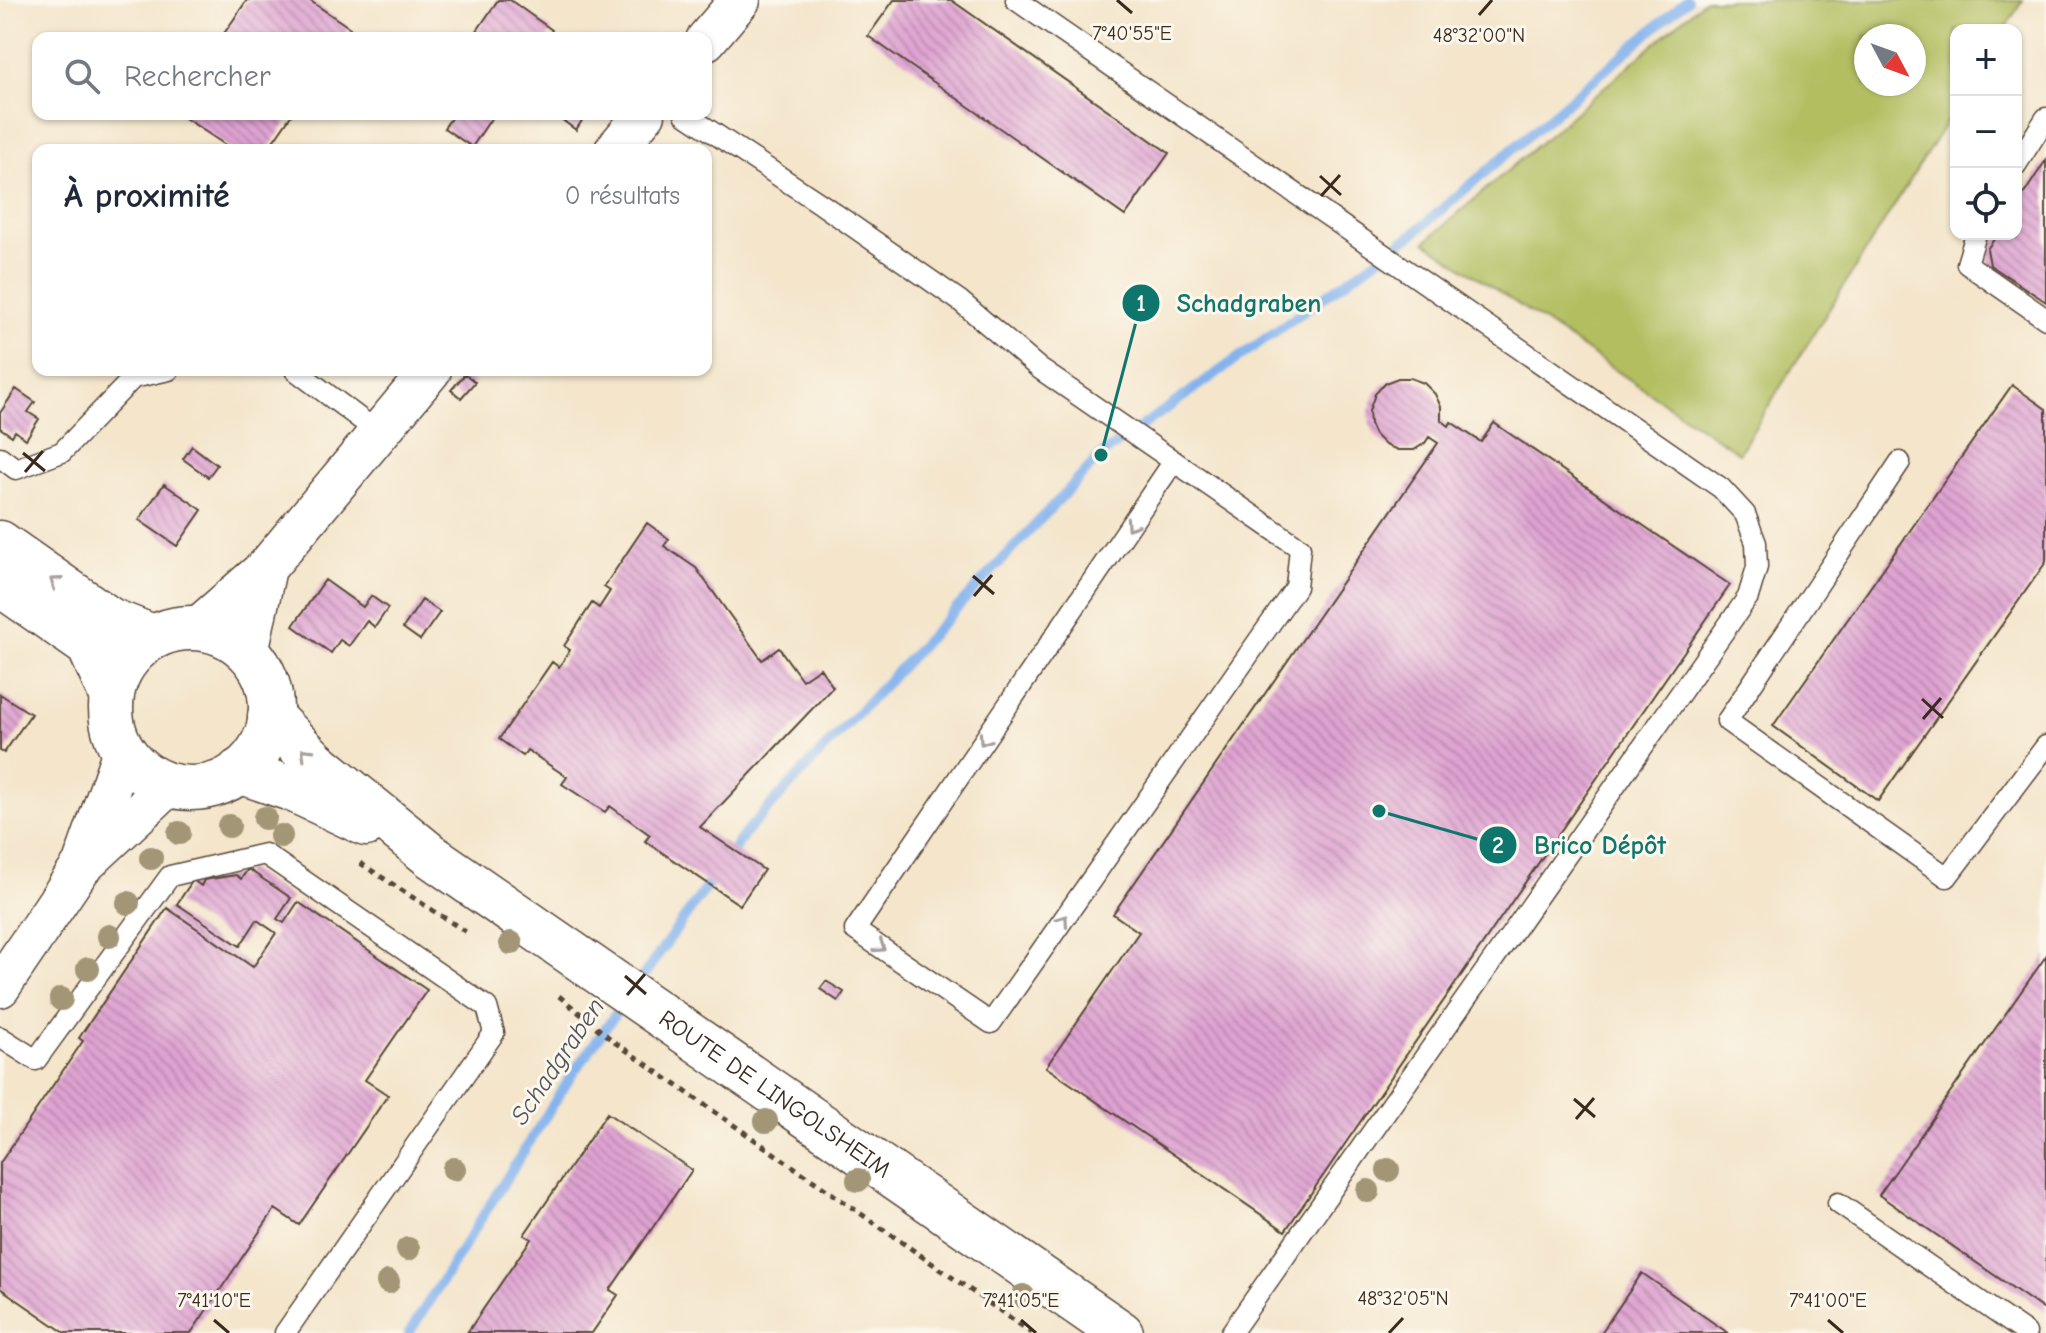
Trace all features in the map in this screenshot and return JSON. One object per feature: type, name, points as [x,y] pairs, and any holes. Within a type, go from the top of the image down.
[{"type":"main road","points":[[0,543],[110,620],[153,637]]},
{"type":"main road","points":[[0,584],[89,646],[111,695]]},
{"type":"main road","points":[[197,628],[216,631],[233,639],[248,652],[262,671],[269,693],[270,716],[265,737],[254,756],[239,771],[218,783],[194,788],[169,785],[151,778],[136,766],[123,751],[115,734],[111,695],[119,672],[133,652],[153,637],[174,629],[197,628]]},
{"type":"main road","points":[[270,716],[314,761],[431,856]]},
{"type":"main road","points":[[239,771],[294,790],[431,856]]},
{"type":"main road","name":"ROUTE DE LINGOLSHEIM","points":[[431,856],[1121,1333]]},
{"type":"street","points":[[712,33],[740,0]]},
{"type":"street","points":[[620,144],[640,120]]},
{"type":"street","points":[[197,628],[266,568],[426,376]]},
{"type":"street","points":[[248,652],[266,568]]},
{"type":"street","points":[[81,867],[123,751]]},
{"type":"street","points":[[0,987],[81,867],[169,785]]},
{"type":"lane","points":[[1016,0],[1721,488],[1745,514],[1756,543],[1757,567],[1748,597],[1231,1333]]},
{"type":"lane","points":[[2022,156],[2046,118]]},
{"type":"lane","points":[[694,120],[960,301],[1040,369],[1174,461],[1300,548],[1296,587],[991,1023],[855,930],[1174,461]]},
{"type":"lane","points":[[1974,240],[1967,264],[2046,319]]},
{"type":"lane","points":[[0,457],[16,469],[62,452],[133,378],[142,376]]},
{"type":"lane","points":[[303,376],[379,433]]},
{"type":"lane","points":[[1900,462],[1727,721],[1947,877],[2046,746]]},
{"type":"lane","points":[[0,1037],[36,1060],[170,876],[265,854],[487,1007],[494,1033],[285,1333]]},
{"type":"lane","points":[[1838,1203],[2026,1333]]},
{"type":"path","points":[[349,855],[372,873],[478,939]]},
{"type":"path","points":[[555,993],[613,1041],[1032,1333]]},
{"type":"green space","points":[[1705,0],[2023,0],[2008,24],[1950,24],[1950,117],[1739,453],[1425,242]]},
{"type":"building","points":[[247,0],[309,0],[350,28],[347,32],[225,32]]},
{"type":"building","points":[[498,0],[510,0],[552,30],[551,32],[476,32]]},
{"type":"building","points":[[894,0],[951,0],[1169,153],[1125,216],[868,36]]},
{"type":"building","points":[[188,120],[288,120],[271,144],[224,144]]},
{"type":"building","points":[[450,120],[490,120],[474,144],[468,144],[444,128]]},
{"type":"building","points":[[562,120],[582,120],[576,130]]},
{"type":"building","points":[[2046,160],[2046,302],[1990,265],[1987,249],[1994,240],[2022,240],[2022,197]]},
{"type":"building","points":[[463,376],[475,382],[461,398],[451,390]]},
{"type":"building","points":[[1398,378],[1424,383],[1435,394],[1441,407],[1441,420],[1449,426],[1451,422],[1481,442],[1494,423],[1730,585],[1285,1231],[1046,1067],[1139,932],[1113,914],[1438,443],[1429,437],[1414,450],[1398,450],[1385,445],[1375,435],[1369,411],[1375,394],[1385,383]]},
{"type":"building","points":[[2012,385],[2046,409],[2046,562],[1878,801],[1773,726]]},
{"type":"building","points":[[16,389],[35,402],[28,412],[39,419],[26,439],[15,431],[12,436],[0,428],[0,413]]},
{"type":"building","points":[[192,446],[217,465],[208,477],[183,459]]},
{"type":"building","points":[[164,484],[202,510],[177,546],[139,520]]},
{"type":"building","points":[[647,523],[669,539],[664,546],[696,568],[762,660],[779,648],[802,680],[820,668],[833,687],[700,827],[764,870],[740,905],[645,841],[650,835],[610,806],[605,812],[562,784],[567,777],[527,750],[523,756],[499,739],[552,662],[559,667],[570,650],[564,646],[592,603],[599,608],[610,591],[604,587]]},
{"type":"building","points":[[325,580],[363,607],[371,596],[388,608],[375,627],[367,621],[349,646],[340,640],[331,653],[293,626]]},
{"type":"building","points":[[422,600],[440,612],[420,640],[403,628]]},
{"type":"building","points":[[0,694],[31,714],[4,753],[0,751]]},
{"type":"building","points":[[248,869],[291,898],[277,919],[284,923],[298,902],[427,990],[365,1080],[388,1095],[299,1225],[275,1209],[191,1333],[65,1333],[0,1288],[0,1163],[83,1041],[79,1038],[167,908],[253,967],[276,933],[257,920],[240,946],[177,904],[193,880],[201,886],[204,880],[236,875],[241,879]]},
{"type":"building","points":[[2046,956],[2046,1311],[1879,1195]]},
{"type":"building","points":[[826,981],[844,992],[838,1001],[820,989]]},
{"type":"building","points":[[607,1113],[692,1170],[610,1290],[618,1295],[592,1333],[467,1333],[531,1239],[524,1235]]},
{"type":"building","points":[[1642,1273],[1728,1333],[1601,1333]]},
{"type":"waterway","name":"Schadgraben","points":[[727,859],[746,832],[1101,455],[1413,234],[1687,0]]},
{"type":"waterway","name":"Schadgraben","points":[[636,986],[715,875]]},
{"type":"waterway","name":"Schadgraben","points":[[409,1333],[571,1076],[624,1002]]},
{"type":"place","name":"Schadgraben","points":[[1101,455]]},
{"type":"place","name":"Brico Dépôt","points":[[1379,811]]}]
